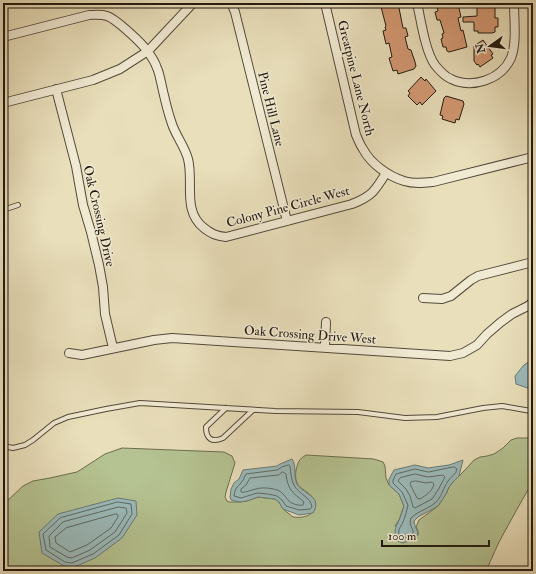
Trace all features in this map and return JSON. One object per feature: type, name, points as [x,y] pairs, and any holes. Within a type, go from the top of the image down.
[{"type":"street","points":[[3,103],[93,80],[120,69],[148,51],[193,3]]},
{"type":"street","name":"Pine Hill Lane","points":[[231,3],[235,12],[287,221]]},
{"type":"street","name":"Greatpine Lane North","points":[[325,3],[356,134],[363,150],[373,163],[386,173],[404,182],[419,184],[433,182],[533,157]]},
{"type":"street","points":[[417,3],[429,53],[434,63],[440,72],[450,79],[461,83],[485,81],[495,77],[511,58],[514,43],[514,3]]},
{"type":"street","points":[[3,38],[97,14],[114,20],[148,51]]},
{"type":"street","name":"Colony Pine Circle West","points":[[148,51],[158,68],[173,128],[185,150],[188,159],[192,209],[201,226],[209,232],[218,236],[226,237],[352,204],[372,193],[386,173]]},
{"type":"street","name":"Oak Crossing Drive","points":[[56,89],[76,166],[83,205],[99,265],[103,287],[105,314],[113,348]]},
{"type":"street","points":[[423,298],[442,299],[451,296],[478,276],[533,262]]},
{"type":"street","name":"Oak Crossing Drive West","points":[[69,353],[82,355],[154,340],[172,338],[450,356],[463,353],[477,345],[501,322],[533,302]]},
{"type":"street","points":[[325,348],[326,322]]},
{"type":"lane","points":[[3,210],[18,206]]},
{"type":"lane","points":[[3,446],[13,448],[25,445],[34,440],[54,423],[68,417],[140,403],[275,411],[358,412],[405,418],[437,417],[502,406],[533,410]]},
{"type":"lane","points":[[226,408],[206,427],[206,432],[211,440],[222,438],[253,410]]},
{"type":"green space","points":[[517,438],[528,438],[533,440],[533,481],[499,542],[486,571],[3,571],[3,502],[6,502],[23,486],[33,481],[77,472],[105,454],[122,448],[224,452],[232,456],[235,463],[226,492],[225,497],[227,501],[240,502],[258,497],[275,499],[279,502],[283,509],[293,517],[311,514],[316,506],[311,496],[301,488],[297,482],[296,470],[300,459],[306,455],[374,459],[383,462],[389,485],[399,494],[404,506],[395,526],[418,535],[416,527],[419,520],[438,506],[449,487],[474,460],[494,454],[511,440]]},
{"type":"water","points":[[533,359],[533,390],[516,384],[515,376],[524,365]]},
{"type":"water","points":[[292,459],[297,484],[314,499],[316,503],[313,513],[299,515],[283,509],[279,502],[275,499],[258,497],[240,502],[231,500],[231,489],[234,483],[239,479],[243,470],[277,466]]},
{"type":"water","points":[[463,460],[459,476],[449,487],[438,506],[418,517],[414,521],[418,535],[414,539],[403,543],[397,541],[395,534],[396,529],[404,506],[399,494],[389,485],[389,479],[394,470],[415,465],[428,468],[449,465]]},
{"type":"water","points":[[118,498],[136,501],[137,515],[122,538],[95,558],[72,568],[64,566],[42,553],[39,532],[58,514]]},
{"type":"building","points":[[380,3],[398,3],[403,28],[406,28],[408,36],[405,37],[408,49],[411,50],[416,66],[414,69],[398,74],[397,70],[393,71],[389,58],[392,57],[389,43],[386,44],[383,31],[386,30],[386,26]]},
{"type":"building","points":[[454,3],[455,5],[458,4],[461,17],[458,18],[461,31],[463,30],[467,47],[449,52],[447,51],[446,47],[443,47],[441,39],[443,38],[442,34],[444,33],[440,20],[437,20],[435,12],[438,11],[437,7],[439,5]]},
{"type":"building","points":[[477,3],[495,3],[495,18],[498,18],[498,27],[495,27],[495,32],[478,33],[478,31],[474,31],[474,22],[463,22],[463,17],[477,16]]},
{"type":"building","points":[[483,40],[493,54],[491,55],[493,58],[480,67],[474,61],[474,46]]},
{"type":"building","points":[[421,77],[425,81],[426,79],[436,91],[422,105],[420,102],[417,105],[408,96],[410,93],[408,91]]},
{"type":"building","points":[[446,96],[463,101],[464,104],[459,120],[456,119],[455,123],[442,119],[443,116],[440,115],[444,98]]}]
